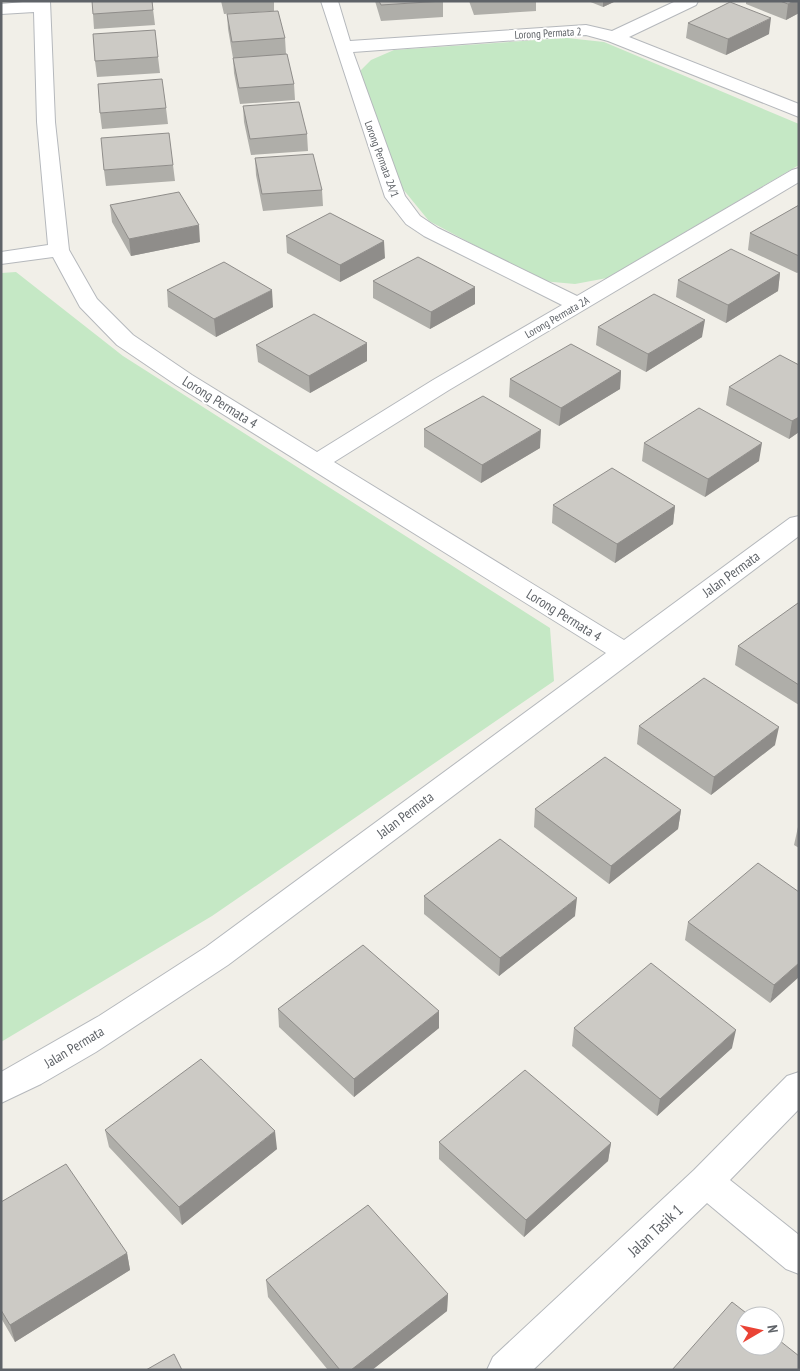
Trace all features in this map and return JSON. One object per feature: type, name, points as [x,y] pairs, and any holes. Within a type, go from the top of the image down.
[{"type":"street","name":"Lorong Permata 2A/1","points":[[329,1],[395,197],[402,208],[413,220],[438,235],[579,305]]},
{"type":"street","points":[[614,37],[690,1]]},
{"type":"street","points":[[1,9],[42,4]]},
{"type":"street","name":"Lorong Permata 4","points":[[42,4],[46,122],[59,250],[88,302],[125,340],[184,380],[624,652]]},
{"type":"street","name":"Lorong Permata 2","points":[[343,47],[586,30],[614,37],[799,111]]},
{"type":"street","name":"Lorong Permata 2A","points":[[317,462],[441,385],[799,174]]},
{"type":"street","points":[[1,258],[59,250]]},
{"type":"street","name":"Jalan Permata","points":[[1,1090],[146,1003],[216,956],[799,524]]},
{"type":"street","name":"Jalan Tasik 1","points":[[506,1370],[706,1181],[799,1086]]},
{"type":"street","points":[[706,1181],[799,1256]]},
{"type":"green space","points":[[567,38],[604,42],[799,124],[799,165],[607,278],[575,284],[542,281],[429,221],[398,183],[359,72],[371,60],[394,50]]},
{"type":"green space","points":[[16,272],[123,356],[550,628],[554,681],[212,916],[1,1042],[1,273]]},
{"type":"building","points":[[92,1],[152,1],[153,10],[93,14]]},
{"type":"building","points":[[379,1],[443,1],[381,5]]},
{"type":"building","points":[[780,1],[794,1],[788,4]]},
{"type":"building","points":[[730,2],[771,18],[728,39],[688,23]]},
{"type":"building","points":[[278,11],[285,38],[232,42],[227,14]]},
{"type":"building","points":[[155,30],[158,57],[95,61],[93,34]]},
{"type":"building","points":[[287,54],[294,84],[239,88],[233,58]]},
{"type":"building","points":[[162,79],[166,108],[100,113],[98,84]]},
{"type":"building","points":[[299,102],[307,134],[250,139],[243,106]]},
{"type":"building","points":[[169,133],[173,165],[104,170],[101,138]]},
{"type":"building","points":[[313,154],[322,190],[262,194],[255,158]]},
{"type":"building","points":[[179,192],[199,225],[129,239],[110,205]]},
{"type":"building","points":[[799,205],[799,256],[750,233]]},
{"type":"building","points":[[330,213],[384,241],[340,265],[286,236]]},
{"type":"building","points":[[731,249],[780,273],[728,305],[678,280]]},
{"type":"building","points":[[418,257],[475,287],[431,312],[373,281]]},
{"type":"building","points":[[224,262],[272,290],[214,319],[167,290]]},
{"type":"building","points":[[654,294],[705,320],[648,354],[598,327]]},
{"type":"building","points":[[314,314],[367,343],[309,376],[256,345]]},
{"type":"building","points":[[571,344],[621,371],[561,408],[510,379]]},
{"type":"building","points":[[780,355],[799,365],[799,417],[792,421],[729,387]]},
{"type":"building","points":[[483,396],[541,430],[482,465],[424,429]]},
{"type":"building","points":[[699,408],[762,443],[708,479],[644,443]]},
{"type":"building","points":[[612,468],[675,506],[617,544],[553,505]]},
{"type":"building","points":[[799,603],[799,685],[738,646]]},
{"type":"building","points":[[704,678],[779,727],[714,777],[639,726]]},
{"type":"building","points":[[605,757],[681,810],[611,866],[535,809]]},
{"type":"building","points":[[500,839],[577,898],[500,958],[424,896]]},
{"type":"building","points":[[758,863],[799,892],[799,963],[774,985],[688,922]]},
{"type":"building","points":[[363,945],[439,1011],[354,1079],[278,1009]]},
{"type":"building","points":[[651,963],[736,1030],[660,1099],[574,1028]]},
{"type":"building","points":[[201,1059],[275,1131],[179,1207],[105,1130]]},
{"type":"building","points":[[525,1070],[611,1143],[526,1220],[439,1142]]},
{"type":"building","points":[[66,1164],[127,1253],[10,1325],[1,1310],[1,1202]]},
{"type":"building","points":[[368,1205],[448,1294],[351,1370],[340,1370],[266,1280]]},
{"type":"building","points":[[732,1302],[737,1306],[735,1306],[735,1356],[785,1356],[785,1345],[799,1356],[799,1370],[672,1370]]},
{"type":"building","points":[[174,1354],[182,1370],[146,1370]]}]
